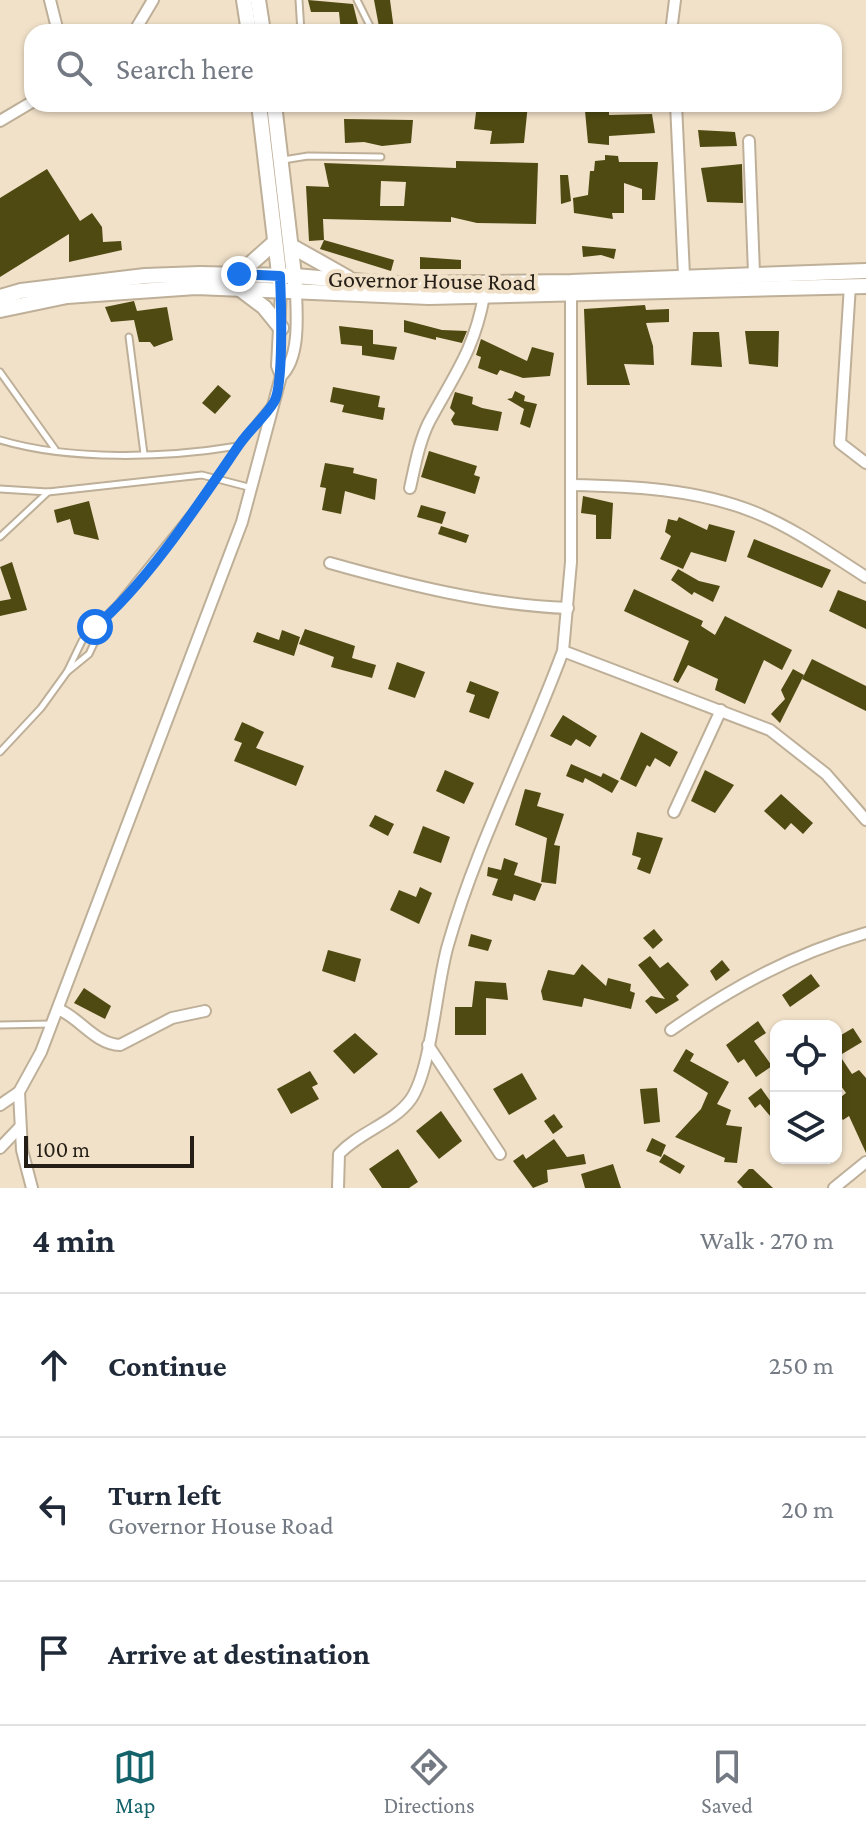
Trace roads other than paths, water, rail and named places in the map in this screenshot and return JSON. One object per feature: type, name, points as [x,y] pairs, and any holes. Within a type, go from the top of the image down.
[{"type":"main road","points":[[244,0],[248,24]]},
{"type":"main road","points":[[258,0],[262,24]]},
{"type":"main road","points":[[260,112],[275,242],[296,293]]},
{"type":"main road","points":[[275,112],[293,247],[281,291]]},
{"type":"main road","points":[[275,242],[240,281],[281,328]]},
{"type":"main road","points":[[293,247],[352,280]]},
{"type":"main road","name":"Governor House Road","points":[[0,297],[21,291],[145,276],[240,281],[296,293],[484,296],[684,275],[866,271]]},
{"type":"main road","name":"Governor House Road","points":[[0,310],[67,296],[196,287],[287,276],[390,284],[571,289],[866,286]]},
{"type":"street","points":[[50,0],[56,24]]},
{"type":"street","points":[[139,24],[153,0]]},
{"type":"street","points":[[672,24],[675,0]]},
{"type":"street","points":[[0,121],[24,107]]},
{"type":"street","points":[[676,112],[684,275]]},
{"type":"street","points":[[749,141],[754,273]]},
{"type":"street","points":[[850,285],[845,378],[838,433],[840,443],[866,463]]},
{"type":"street","points":[[338,1188],[336,1162],[339,1154],[364,1132],[403,1107],[421,1077],[448,945],[488,829],[563,651],[568,608],[571,485],[571,289]]},
{"type":"street","points":[[281,291],[277,366],[281,376]]},
{"type":"street","points":[[32,1188],[26,1172],[19,1092],[58,1009],[242,522],[281,376],[288,368],[295,339],[296,293]]},
{"type":"street","points":[[410,488],[428,423],[459,375],[473,343],[484,296]]},
{"type":"street","points":[[571,485],[638,487],[751,511],[786,527],[866,577]]},
{"type":"street","points":[[330,563],[419,589],[509,603],[568,608]]},
{"type":"street","points":[[563,651],[770,730],[802,753],[856,804],[866,820]]},
{"type":"street","points":[[674,812],[721,710]]},
{"type":"street","points":[[671,1030],[733,987],[820,948],[866,933]]},
{"type":"street","points":[[58,1009],[72,1015],[98,1039],[120,1045],[172,1018],[205,1011]]},
{"type":"street","points":[[428,1045],[500,1154]]},
{"type":"street","points":[[421,1077],[448,1075]]},
{"type":"street","points":[[0,1105],[19,1092]]},
{"type":"street","points":[[0,1148],[20,1127]]},
{"type":"street","points":[[834,1188],[866,1162]]},
{"type":"lane","points":[[299,0],[300,24]]},
{"type":"lane","points":[[357,0],[369,24]]},
{"type":"lane","points":[[282,160],[308,156],[381,157]]},
{"type":"lane","points":[[129,337],[144,454]]},
{"type":"lane","points":[[0,372],[56,450]]},
{"type":"lane","points":[[0,752],[41,708],[67,672],[82,641],[105,619],[275,402]]},
{"type":"lane","points":[[0,440],[56,450],[144,454],[238,446]]},
{"type":"lane","points":[[0,489],[48,492],[160,478],[218,477],[252,488]]},
{"type":"lane","points":[[0,537],[48,492]]},
{"type":"lane","points":[[67,672],[89,654],[103,630],[105,619]]},
{"type":"lane","points":[[0,1025],[52,1024]]}]
